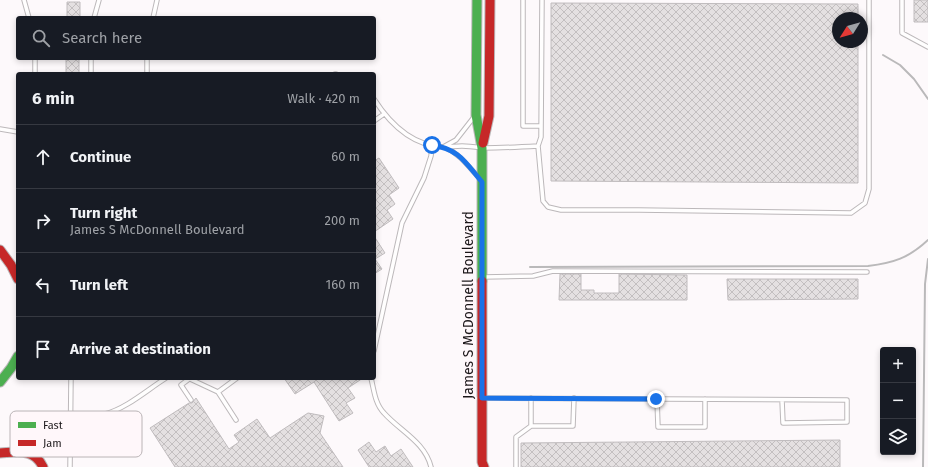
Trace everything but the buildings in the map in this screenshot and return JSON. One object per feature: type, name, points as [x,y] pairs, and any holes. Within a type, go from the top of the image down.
[{"type":"main road","name":"James S McDonnell Boulevard","points":[[477,0],[476,115],[482,148],[482,465]]},
{"type":"main road","name":"James S McDonnell Boulevard","points":[[482,148],[489,116],[490,0]]},
{"type":"main road","points":[[0,250],[16,275]]},
{"type":"main road","points":[[0,382],[16,359]]},
{"type":"main road","points":[[38,457],[43,467]]},
{"type":"lane","points":[[24,0],[28,16]]},
{"type":"lane","points":[[95,16],[99,0]]},
{"type":"lane","points":[[154,16],[157,0]]},
{"type":"lane","points":[[523,0],[522,126],[542,126]]},
{"type":"lane","points":[[542,0],[542,126],[538,146],[543,201],[548,207],[561,210],[851,213],[865,203],[869,189],[869,0]]},
{"type":"lane","points":[[902,0],[902,33],[928,47]]},
{"type":"lane","points":[[35,60],[35,72]]},
{"type":"lane","points":[[91,60],[91,72]]},
{"type":"lane","points":[[147,60],[147,72]]},
{"type":"lane","points":[[376,102],[393,124],[404,133],[432,145],[444,147],[463,146],[482,148],[538,146]]},
{"type":"lane","points":[[376,120],[384,114]]},
{"type":"lane","points":[[444,147],[456,140],[476,115]]},
{"type":"lane","points":[[0,129],[16,132]]},
{"type":"lane","points":[[376,342],[402,223],[424,178],[431,156],[432,145]]},
{"type":"lane","points":[[444,147],[456,152],[482,182]]},
{"type":"lane","points":[[482,277],[533,276],[553,271],[867,272]]},
{"type":"lane","points":[[71,380],[71,411]]},
{"type":"lane","points":[[114,411],[163,380]]},
{"type":"lane","points":[[187,380],[181,385],[191,400]]},
{"type":"lane","points":[[190,380],[218,392],[236,420]]},
{"type":"lane","points":[[218,392],[234,380]]},
{"type":"lane","points":[[371,380],[374,394],[381,409],[418,443],[425,453],[431,467]]},
{"type":"lane","points":[[482,398],[847,400],[847,422],[783,423],[782,400]]},
{"type":"lane","points":[[531,398],[531,426]]},
{"type":"lane","points":[[516,467],[516,437],[531,426],[573,426],[574,398]]},
{"type":"lane","points":[[656,399],[658,427],[705,427],[705,399]]},
{"type":"lane","points":[[70,457],[70,467]]},
{"type":"railway","points":[[883,55],[900,65],[914,79],[928,99]]},
{"type":"railway","points":[[530,267],[868,266],[900,259],[914,251],[928,240]]},
{"type":"railway","points":[[923,467],[925,284],[928,259]]},
{"type":"traffic: fast","points":[[477,0],[476,115],[482,148],[482,281]]},
{"type":"traffic: fast","points":[[0,382],[16,359]]},
{"type":"traffic: jam","points":[[483,143],[489,116],[490,0]]},
{"type":"traffic: jam","points":[[0,250],[16,275]]},
{"type":"traffic: jam","points":[[482,281],[482,462],[484,467]]},
{"type":"traffic: jam","points":[[0,453],[10,452]]},
{"type":"traffic: jam","points":[[35,457],[43,467]]},
{"type":"route","points":[[432,145],[444,147],[456,152],[482,182],[482,398],[656,399]]}]
